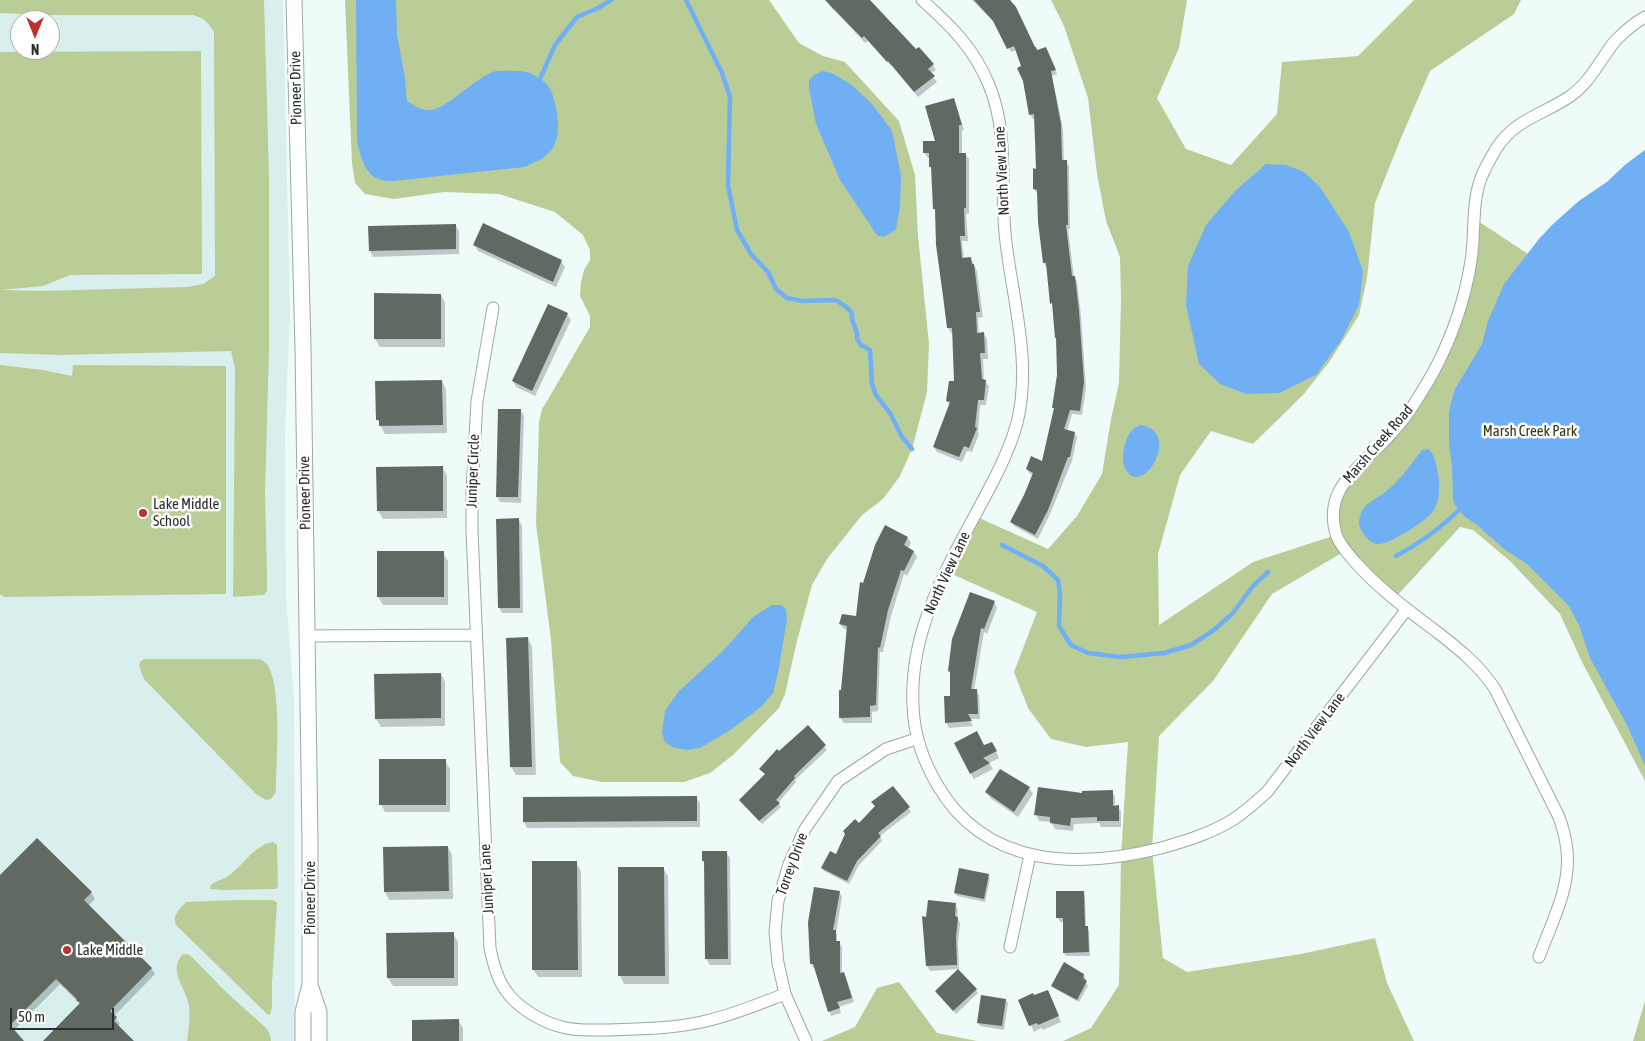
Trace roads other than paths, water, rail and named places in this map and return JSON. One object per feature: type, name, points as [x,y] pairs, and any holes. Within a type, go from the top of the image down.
[{"type":"street","name":"Pioneer Drive","points":[[294,0],[307,636],[310,985],[303,1012],[303,1041]]},
{"type":"street","name":"North View Lane","points":[[922,0],[953,28],[975,57],[990,87],[998,114],[1002,144],[1005,241],[1020,327],[1023,357],[1022,386],[1017,422],[1006,453],[990,487],[942,575],[928,609],[920,638],[913,677],[916,739],[927,767],[943,795],[962,818],[984,835],[1006,846],[1030,854],[1062,859],[1112,858],[1188,841],[1233,820],[1267,792],[1407,609]]},
{"type":"street","name":"Marsh Creek Road","points":[[1539,957],[1563,890],[1567,872],[1568,853],[1560,817],[1485,673],[1470,657],[1381,589],[1366,574],[1346,551],[1336,535],[1333,516],[1339,490],[1347,478],[1383,443],[1403,420],[1423,390],[1441,357],[1454,327],[1466,284],[1471,261],[1478,188],[1486,166],[1497,147],[1509,132],[1523,122],[1569,97],[1583,85],[1616,41],[1645,16]]},
{"type":"street","name":"Juniper Circle","points":[[476,635],[472,532],[474,446],[477,401],[493,308]]},
{"type":"street","points":[[307,636],[476,635]]},
{"type":"street","name":"Juniper Lane","points":[[476,635],[490,948],[500,979],[512,999],[539,1018],[564,1028],[577,1030],[646,1029],[708,1021],[785,994]]},
{"type":"street","name":"Torrey Drive","points":[[806,1041],[785,994],[778,963],[775,932],[778,901],[790,864],[804,829],[838,781],[886,749],[916,739]]},
{"type":"street","points":[[1010,947],[1030,854]]},
{"type":"street","name":"Pioneer Drive","points":[[310,985],[319,1012],[319,1041]]},
{"type":"water","points":[[356,0],[396,0],[397,35],[407,101],[421,109],[431,110],[445,104],[478,80],[493,72],[527,72],[540,78],[548,85],[552,93],[558,118],[558,127],[552,149],[543,158],[524,167],[393,181],[377,178],[371,174],[363,163],[357,141]]},
{"type":"water","points":[[823,71],[832,73],[853,86],[873,105],[892,131],[901,175],[900,207],[896,229],[887,235],[877,235],[840,180],[816,124],[809,80],[814,75]]},
{"type":"water","name":"Marsh Creek Park","points":[[1645,150],[1645,766],[1627,725],[1590,658],[1579,625],[1568,605],[1527,564],[1504,549],[1476,524],[1465,517],[1455,505],[1449,445],[1449,413],[1455,389],[1482,344],[1488,321],[1504,284],[1553,224],[1579,201],[1607,182]]},
{"type":"water","points":[[1266,164],[1286,165],[1304,172],[1320,187],[1349,232],[1363,271],[1359,305],[1340,342],[1316,375],[1279,393],[1246,394],[1220,384],[1199,364],[1186,305],[1188,266],[1206,225],[1236,190]]},
{"type":"water","points":[[1141,425],[1153,430],[1159,440],[1159,451],[1155,462],[1148,471],[1140,476],[1132,476],[1125,468],[1123,459],[1124,447],[1128,436],[1134,428]]},
{"type":"water","points":[[1428,449],[1435,459],[1439,477],[1438,497],[1434,510],[1418,525],[1400,536],[1384,543],[1376,544],[1361,531],[1359,524],[1363,510],[1405,473],[1422,450]]},
{"type":"water","points":[[772,605],[781,605],[786,609],[787,619],[773,693],[762,706],[732,729],[700,748],[686,750],[672,747],[665,742],[662,733],[665,711],[679,691],[723,651],[753,617]]},
{"type":"waterway","points":[[540,79],[555,45],[577,17],[611,0]]},
{"type":"waterway","points":[[686,0],[722,73],[730,97],[728,185],[737,230],[751,254],[768,272],[776,289],[787,298],[803,301],[836,300],[852,313],[857,339],[861,345],[870,350],[872,384],[876,395],[890,413],[902,437],[912,449]]},
{"type":"waterway","points":[[1396,556],[1429,535],[1459,510]]},
{"type":"waterway","points":[[1002,545],[1043,566],[1058,580],[1060,593],[1059,626],[1071,645],[1088,653],[1121,657],[1164,653],[1191,645],[1214,630],[1232,614],[1253,586],[1268,572]]},
{"type":"place","name":"Lake Middle School","points":[[143,513]]},
{"type":"place","name":"Lake Middle","points":[[67,950]]}]
